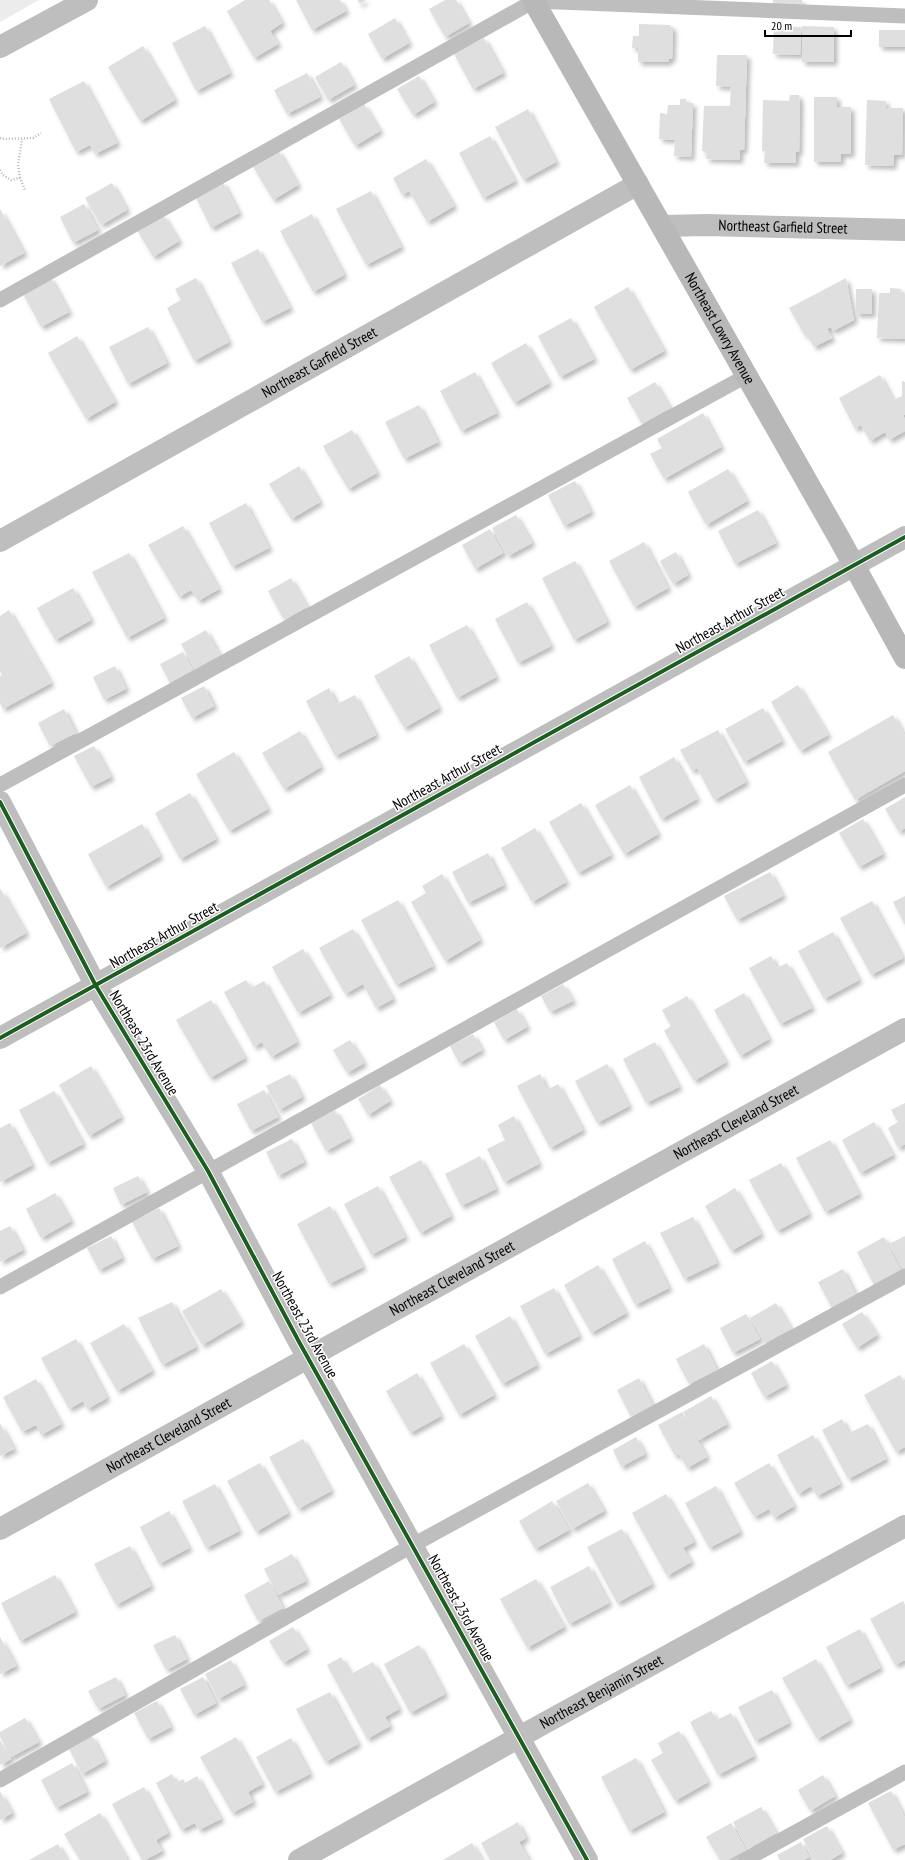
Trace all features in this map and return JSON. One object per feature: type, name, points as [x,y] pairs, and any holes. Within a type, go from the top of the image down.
[{"type":"main road","name":"Northeast Lowry Avenue","points":[[533,0],[905,658]]},
{"type":"street","points":[[0,47],[87,0]]},
{"type":"street","name":"Northeast Garfield Street","points":[[0,542],[638,184]]},
{"type":"street","name":"Northeast Garfield Street","points":[[662,226],[706,225],[905,230]]},
{"type":"street","name":"Northeast Arthur Street","points":[[0,1038],[905,537]]},
{"type":"street","name":"Northeast 23rd Avenue","points":[[0,802],[96,986],[208,1171],[309,1358],[587,1860]]},
{"type":"street","name":"Northeast Cleveland Street","points":[[0,1529],[905,1030]]},
{"type":"street","name":"Northeast Benjamin Street","points":[[299,1860],[519,1737],[905,1526]]},
{"type":"lane","points":[[0,300],[533,0],[905,16]]},
{"type":"lane","points":[[0,785],[746,376]]},
{"type":"lane","points":[[0,1286],[905,785]]},
{"type":"lane","points":[[0,1780],[413,1545],[905,1276]]},
{"type":"lane","points":[[745,1860],[905,1772]]},
{"type":"path","points":[[0,138],[33,138],[41,133]]},
{"type":"path","points":[[22,139],[18,165],[20,178],[25,190]]},
{"type":"path","points":[[0,170],[3,175],[11,180],[20,178]]},
{"type":"shaded area","points":[[0,0],[39,0],[0,22]]},
{"type":"building","points":[[245,0],[269,0],[282,23],[270,31],[278,44],[254,58],[227,11]]},
{"type":"building","points":[[296,0],[340,0],[346,11],[312,30]]},
{"type":"building","points":[[357,0],[366,0],[360,4]]},
{"type":"building","points":[[445,0],[456,0],[469,23],[445,37],[429,9]]},
{"type":"building","points":[[773,0],[802,0],[802,7],[773,6]]},
{"type":"building","points":[[395,18],[409,43],[382,59],[368,34]]},
{"type":"building","points":[[639,24],[670,25],[670,27],[673,27],[672,59],[669,59],[668,62],[638,62],[638,48],[632,48],[633,36],[639,36]]},
{"type":"building","points":[[205,26],[230,73],[196,91],[172,43]]},
{"type":"building","points":[[774,26],[801,27],[800,55],[773,54]]},
{"type":"building","points":[[802,26],[834,27],[834,62],[802,62]]},
{"type":"building","points":[[879,30],[905,30],[905,47],[879,47]]},
{"type":"building","points":[[484,38],[503,73],[473,89],[454,54]]},
{"type":"building","points":[[143,46],[175,100],[140,121],[108,67]]},
{"type":"building","points":[[717,55],[747,55],[744,150],[740,150],[740,160],[706,159],[707,152],[702,151],[704,106],[730,106],[731,87],[716,86]]},
{"type":"building","points":[[341,62],[354,85],[328,100],[315,77]]},
{"type":"building","points":[[307,73],[320,97],[287,114],[274,90]]},
{"type":"building","points":[[419,76],[434,102],[413,115],[397,89]]},
{"type":"building","points":[[84,81],[117,143],[95,154],[90,145],[76,152],[49,99]]},
{"type":"building","points":[[790,95],[799,95],[800,103],[799,152],[796,152],[796,163],[764,163],[765,151],[762,151],[763,100],[789,101]]},
{"type":"building","points":[[814,97],[837,97],[837,107],[851,107],[851,154],[841,154],[841,162],[814,162]]},
{"type":"building","points":[[680,99],[686,99],[686,103],[693,103],[691,157],[674,156],[675,140],[659,139],[660,113],[667,114],[668,105],[680,105]]},
{"type":"building","points":[[867,100],[886,101],[886,108],[903,108],[902,155],[894,155],[893,166],[865,165]]},
{"type":"building","points":[[364,104],[380,131],[355,146],[339,119]]},
{"type":"building","points":[[528,109],[556,162],[523,180],[495,127]]},
{"type":"building","points":[[490,136],[515,181],[483,198],[459,153]]},
{"type":"building","points":[[278,150],[298,185],[273,200],[252,165]]},
{"type":"building","points":[[426,159],[454,206],[427,222],[409,191],[402,195],[393,178]]},
{"type":"building","points":[[223,182],[239,213],[211,228],[195,196]]},
{"type":"building","points":[[112,183],[127,210],[101,225],[85,198]]},
{"type":"building","points":[[371,191],[401,247],[366,265],[336,209]]},
{"type":"building","points":[[84,204],[98,230],[73,243],[60,217]]},
{"type":"building","points":[[0,209],[24,253],[0,266]]},
{"type":"building","points":[[312,214],[344,275],[313,292],[280,231]]},
{"type":"building","points":[[163,215],[179,241],[153,257],[137,230]]},
{"type":"building","points":[[258,249],[290,308],[262,322],[231,263]]},
{"type":"building","points":[[50,277],[69,312],[41,327],[22,292]]},
{"type":"building","points":[[196,278],[229,342],[194,361],[167,308],[181,300],[175,289]]},
{"type":"building","points":[[846,278],[854,320],[833,331],[831,327],[827,329],[832,338],[814,347],[807,335],[805,336],[789,308]]},
{"type":"building","points":[[628,287],[664,351],[630,370],[594,307]]},
{"type":"building","points":[[890,288],[901,289],[900,294],[905,294],[905,339],[877,338],[879,293],[890,293]]},
{"type":"building","points":[[856,289],[872,289],[872,314],[856,314]]},
{"type":"building","points":[[571,318],[594,359],[560,377],[538,336]]},
{"type":"building","points":[[148,327],[167,363],[128,384],[109,347]]},
{"type":"building","points":[[77,336],[115,402],[86,419],[48,353]]},
{"type":"building","points":[[526,343],[549,383],[514,403],[491,363]]},
{"type":"building","points":[[475,372],[497,413],[461,431],[440,391]]},
{"type":"building","points":[[880,375],[893,400],[902,396],[902,381],[905,382],[905,415],[903,415],[905,420],[905,431],[889,440],[885,432],[870,441],[861,425],[855,429],[839,398]]},
{"type":"building","points":[[655,382],[670,408],[642,424],[627,398]]},
{"type":"building","points":[[419,405],[438,442],[404,459],[385,422]]},
{"type":"building","points":[[703,413],[721,447],[664,479],[650,454],[662,448],[657,439]]},
{"type":"building","points":[[352,430],[377,473],[348,489],[323,446]]},
{"type":"building","points":[[299,466],[320,502],[291,519],[269,484]]},
{"type":"building","points":[[728,469],[747,501],[706,525],[688,492]]},
{"type":"building","points":[[575,481],[591,512],[564,526],[548,495]]},
{"type":"building","points":[[246,503],[269,548],[232,567],[209,523]]},
{"type":"building","points":[[758,510],[776,543],[735,564],[718,531]]},
{"type":"building","points":[[516,515],[532,543],[508,556],[492,528]]},
{"type":"building","points":[[183,526],[219,589],[198,601],[191,590],[179,597],[148,545]]},
{"type":"building","points":[[490,529],[503,553],[475,569],[462,545]]},
{"type":"building","points":[[644,542],[668,588],[634,607],[609,561]]},
{"type":"building","points":[[676,552],[688,575],[673,584],[660,561]]},
{"type":"building","points":[[129,553],[164,618],[127,638],[92,572]]},
{"type":"building","points":[[575,561],[607,622],[574,640],[542,578]]},
{"type":"building","points":[[291,578],[307,607],[284,620],[268,591]]},
{"type":"building","points":[[73,588],[91,620],[55,640],[37,608]]},
{"type":"building","points":[[527,602],[551,646],[518,663],[495,619]]},
{"type":"building","points":[[9,610],[51,683],[3,709],[0,703],[0,676],[2,675],[0,672],[0,616]]},
{"type":"building","points":[[467,625],[496,677],[457,698],[429,645]]},
{"type":"building","points":[[206,630],[220,656],[195,669],[181,644]]},
{"type":"building","points":[[183,652],[193,670],[170,683],[160,664]]},
{"type":"building","points":[[409,656],[439,708],[404,728],[374,676]]},
{"type":"building","points":[[115,666],[126,689],[104,700],[93,677]]},
{"type":"building","points":[[798,685],[828,735],[800,751],[771,702]]},
{"type":"building","points":[[204,686],[214,706],[192,718],[181,698]]},
{"type":"building","points":[[329,688],[337,704],[355,695],[376,735],[335,756],[306,701]]},
{"type":"building","points":[[763,708],[782,741],[744,762],[725,729]]},
{"type":"building","points":[[64,709],[76,733],[50,746],[38,723]]},
{"type":"building","points":[[893,715],[905,736],[905,771],[855,800],[828,752]]},
{"type":"building","points":[[718,730],[746,782],[714,800],[697,768],[692,771],[680,750]]},
{"type":"building","points":[[300,731],[321,767],[284,789],[262,753]]},
{"type":"building","points":[[94,746],[111,777],[91,787],[74,756]]},
{"type":"building","points":[[234,752],[268,809],[229,831],[196,774]]},
{"type":"building","points":[[674,757],[697,799],[661,819],[639,777]]},
{"type":"building","points":[[630,785],[658,834],[624,854],[595,805]]},
{"type":"building","points":[[190,793],[216,839],[180,859],[155,813]]},
{"type":"building","points":[[905,797],[905,828],[899,832],[885,809]]},
{"type":"building","points":[[581,803],[611,855],[578,873],[549,822]]},
{"type":"building","points":[[863,819],[883,854],[859,867],[839,833]]},
{"type":"building","points":[[142,824],[160,856],[106,887],[88,854]]},
{"type":"building","points":[[535,828],[566,882],[532,902],[501,848]]},
{"type":"building","points":[[488,853],[504,885],[468,903],[452,872]]},
{"type":"building","points":[[770,872],[783,896],[737,920],[724,896]]},
{"type":"building","points":[[442,874],[480,940],[445,961],[411,902],[426,893],[422,886]]},
{"type":"building","points":[[0,888],[26,933],[0,948]]},
{"type":"building","points":[[905,896],[905,925],[893,902]]},
{"type":"building","points":[[398,900],[433,966],[396,985],[361,920]]},
{"type":"building","points":[[872,901],[903,958],[871,975],[840,918]]},
{"type":"building","points":[[353,929],[393,999],[376,1008],[363,984],[345,994],[319,948]]},
{"type":"building","points":[[833,932],[859,980],[824,999],[798,951]]},
{"type":"building","points":[[303,949],[330,995],[298,1013],[272,967]]},
{"type":"building","points":[[771,956],[777,968],[787,963],[812,1008],[780,1024],[749,968]]},
{"type":"building","points":[[246,980],[251,988],[264,981],[297,1042],[271,1057],[262,1042],[254,1047],[224,992]]},
{"type":"building","points":[[563,984],[573,1001],[550,1012],[541,996]]},
{"type":"building","points":[[744,993],[769,1039],[740,1056],[714,1010]]},
{"type":"building","points":[[687,996],[726,1062],[694,1081],[664,1031],[671,1026],[662,1010]]},
{"type":"building","points":[[211,1000],[245,1058],[210,1078],[176,1020]]},
{"type":"building","points":[[517,1009],[527,1027],[504,1040],[494,1022]]},
{"type":"building","points":[[473,1034],[482,1050],[459,1063],[450,1046]]},
{"type":"building","points":[[350,1040],[364,1063],[347,1073],[333,1050]]},
{"type":"building","points":[[655,1042],[679,1087],[646,1103],[623,1059]]},
{"type":"building","points":[[607,1064],[629,1106],[597,1123],[575,1081]]},
{"type":"building","points":[[91,1066],[121,1117],[89,1136],[59,1085]]},
{"type":"building","points":[[290,1074],[302,1097],[279,1110],[266,1086]]},
{"type":"building","points":[[540,1074],[547,1090],[558,1084],[583,1130],[550,1148],[517,1086]]},
{"type":"building","points":[[380,1085],[390,1101],[368,1115],[358,1099]]},
{"type":"building","points":[[264,1090],[278,1117],[251,1131],[237,1104]]},
{"type":"building","points":[[54,1091],[83,1144],[47,1163],[19,1110]]},
{"type":"building","points":[[905,1103],[905,1144],[898,1148],[888,1128],[898,1122],[891,1110]]},
{"type":"building","points":[[335,1110],[350,1138],[326,1151],[311,1123]]},
{"type":"building","points":[[514,1116],[539,1164],[504,1182],[487,1149],[505,1140],[498,1125]]},
{"type":"building","points":[[874,1122],[893,1155],[860,1173],[842,1140]]},
{"type":"building","points":[[10,1123],[32,1165],[0,1182],[0,1128]]},
{"type":"building","points":[[292,1139],[304,1162],[278,1176],[266,1152]]},
{"type":"building","points":[[830,1140],[859,1194],[825,1212],[796,1158]]},
{"type":"building","points":[[480,1156],[496,1189],[461,1206],[445,1174]]},
{"type":"building","points":[[421,1160],[451,1216],[420,1233],[389,1177]]},
{"type":"building","points":[[781,1163],[809,1214],[777,1231],[749,1180]]},
{"type":"building","points":[[138,1176],[147,1192],[121,1205],[113,1188]]},
{"type":"building","points":[[378,1186],[405,1237],[371,1255],[344,1204]]},
{"type":"building","points":[[735,1188],[761,1234],[731,1251],[705,1206]]},
{"type":"building","points":[[55,1193],[71,1221],[41,1238],[26,1209]]},
{"type":"building","points":[[330,1206],[363,1267],[329,1284],[297,1224]]},
{"type":"building","points":[[159,1208],[178,1246],[152,1259],[132,1222]]},
{"type":"building","points":[[693,1217],[717,1263],[684,1279],[660,1233]]},
{"type":"building","points":[[10,1226],[23,1250],[0,1262],[0,1231]]},
{"type":"building","points":[[111,1236],[122,1258],[99,1270],[87,1248]]},
{"type":"building","points":[[905,1236],[905,1269],[903,1270],[889,1244]]},
{"type":"building","points":[[884,1237],[901,1271],[874,1285],[857,1252]]},
{"type":"building","points":[[645,1241],[669,1288],[635,1305],[612,1259]]},
{"type":"building","points":[[598,1265],[626,1313],[591,1333],[564,1285]]},
{"type":"building","points":[[843,1269],[856,1295],[832,1308],[818,1282]]},
{"type":"building","points":[[554,1288],[579,1336],[545,1354],[520,1306]]},
{"type":"building","points":[[221,1289],[241,1322],[202,1345],[182,1311]]},
{"type":"building","points":[[172,1302],[196,1347],[162,1365],[138,1318]]},
{"type":"building","points":[[776,1303],[791,1329],[765,1343],[750,1318]]},
{"type":"building","points":[[862,1312],[877,1335],[857,1348],[842,1324]]},
{"type":"building","points":[[746,1314],[760,1339],[733,1353],[720,1328]]},
{"type":"building","points":[[510,1316],[537,1365],[502,1384],[475,1336]]},
{"type":"building","points":[[124,1324],[152,1371],[117,1391],[90,1343]]},
{"type":"building","points":[[76,1339],[107,1398],[87,1409],[83,1401],[69,1409],[41,1358]]},
{"type":"building","points":[[464,1344],[494,1395],[459,1415],[430,1363]]},
{"type":"building","points":[[704,1344],[717,1370],[689,1384],[676,1359]]},
{"type":"building","points":[[772,1361],[786,1385],[764,1397],[751,1373]]},
{"type":"building","points":[[417,1373],[441,1416],[410,1433],[386,1391]]},
{"type":"building","points":[[900,1375],[905,1384],[905,1447],[896,1452],[864,1395]]},
{"type":"building","points":[[639,1378],[653,1406],[631,1417],[617,1390]]},
{"type":"building","points":[[36,1379],[61,1424],[41,1435],[36,1425],[22,1432],[3,1397]]},
{"type":"building","points":[[711,1396],[727,1424],[699,1440],[683,1412]]},
{"type":"building","points":[[682,1412],[707,1457],[687,1468],[679,1454],[675,1456],[658,1425]]},
{"type":"building","points":[[842,1419],[849,1433],[868,1424],[886,1459],[848,1479],[822,1430]]},
{"type":"building","points":[[0,1423],[14,1449],[0,1456]]},
{"type":"building","points":[[813,1435],[840,1484],[817,1496],[811,1486],[798,1494],[777,1455]]},
{"type":"building","points":[[636,1437],[645,1454],[621,1467],[613,1450]]},
{"type":"building","points":[[303,1439],[331,1491],[298,1509],[269,1457]]},
{"type":"building","points":[[260,1463],[288,1513],[256,1532],[227,1481]]},
{"type":"building","points":[[769,1463],[794,1506],[774,1518],[769,1509],[754,1517],[734,1483]]},
{"type":"building","points":[[588,1483],[604,1511],[572,1529],[556,1501]]},
{"type":"building","points":[[215,1484],[239,1531],[206,1548],[182,1501]]},
{"type":"building","points":[[716,1486],[740,1532],[709,1548],[685,1503]]},
{"type":"building","points":[[666,1494],[694,1542],[683,1548],[691,1562],[667,1576],[632,1513]]},
{"type":"building","points":[[552,1501],[569,1530],[535,1549],[519,1521]]},
{"type":"building","points":[[169,1511],[189,1548],[159,1564],[140,1527]]},
{"type":"building","points":[[622,1529],[652,1584],[617,1603],[587,1547]]},
{"type":"building","points":[[130,1546],[151,1586],[116,1605],[94,1564]]},
{"type":"building","points":[[292,1554],[306,1581],[278,1595],[264,1569]]},
{"type":"building","points":[[589,1566],[609,1603],[569,1624],[550,1587]]},
{"type":"building","points":[[55,1575],[75,1612],[20,1641],[1,1603]]},
{"type":"building","points":[[536,1579],[564,1627],[527,1648],[500,1599]]},
{"type":"building","points":[[269,1581],[283,1608],[258,1621],[244,1595]]},
{"type":"building","points":[[903,1601],[905,1605],[905,1660],[895,1665],[870,1619]]},
{"type":"building","points":[[293,1627],[307,1649],[283,1663],[269,1641]]},
{"type":"building","points":[[860,1629],[880,1668],[846,1686],[826,1647]]},
{"type":"building","points":[[175,1635],[187,1659],[166,1670],[153,1645]]},
{"type":"building","points":[[0,1637],[16,1666],[0,1674]]},
{"type":"building","points":[[419,1645],[445,1694],[410,1713],[384,1664]]},
{"type":"building","points":[[341,1657],[351,1674],[373,1662],[399,1709],[385,1717],[390,1726],[367,1739],[327,1665]]},
{"type":"building","points":[[816,1659],[850,1720],[817,1739],[782,1678]]},
{"type":"building","points":[[231,1660],[244,1685],[218,1699],[205,1674]]},
{"type":"building","points":[[116,1677],[125,1695],[98,1709],[88,1691]]},
{"type":"building","points":[[203,1677],[216,1703],[194,1715],[180,1689]]},
{"type":"building","points":[[772,1690],[789,1723],[755,1741],[738,1707]]},
{"type":"building","points":[[330,1692],[358,1744],[325,1762],[296,1709]]},
{"type":"building","points":[[157,1701],[171,1727],[148,1739],[134,1713]]},
{"type":"building","points":[[711,1711],[717,1720],[731,1713],[754,1756],[718,1775],[690,1722]]},
{"type":"building","points":[[25,1718],[39,1742],[11,1757],[0,1737],[0,1732]]},
{"type":"building","points":[[679,1731],[708,1782],[675,1801],[651,1760],[663,1753],[658,1743]]},
{"type":"building","points":[[92,1736],[105,1761],[82,1774],[69,1749]]},
{"type":"building","points":[[236,1737],[262,1784],[248,1792],[253,1802],[232,1813],[200,1757]]},
{"type":"building","points":[[291,1738],[310,1774],[275,1792],[256,1757]]},
{"type":"building","points":[[0,1740],[11,1759],[0,1765]]},
{"type":"building","points":[[636,1758],[664,1812],[629,1831],[601,1777]]},
{"type":"building","points":[[72,1763],[87,1792],[56,1808],[41,1780]]},
{"type":"building","points":[[172,1774],[176,1783],[183,1779],[185,1783],[197,1776],[221,1819],[199,1830],[195,1823],[181,1830],[156,1783]]},
{"type":"building","points":[[823,1775],[835,1796],[810,1811],[798,1790]]},
{"type":"building","points":[[144,1787],[168,1833],[156,1840],[162,1851],[145,1860],[142,1860],[112,1804]]},
{"type":"building","points":[[0,1791],[12,1813],[0,1820]]},
{"type":"building","points":[[891,1791],[905,1818],[905,1844],[893,1850],[868,1803]]},
{"type":"building","points":[[761,1807],[776,1833],[748,1849],[733,1822]]},
{"type":"building","points":[[100,1813],[127,1859],[80,1860],[64,1834]]},
{"type":"building","points":[[518,1822],[526,1838],[519,1842],[529,1860],[490,1860],[481,1843]]},
{"type":"building","points":[[731,1823],[746,1850],[728,1860],[720,1860],[706,1837]]},
{"type":"building","points":[[827,1826],[842,1853],[830,1860],[814,1860],[803,1839]]},
{"type":"building","points":[[801,1842],[809,1857],[804,1860],[780,1860],[777,1855]]},
{"type":"building","points":[[472,1843],[482,1860],[443,1860]]},
{"type":"building","points":[[58,1844],[67,1860],[29,1860]]},
{"type":"cycle path","points":[[0,1038],[905,537]]},
{"type":"cycle path","points":[[0,802],[96,986],[208,1171],[298,1340],[587,1860]]}]
